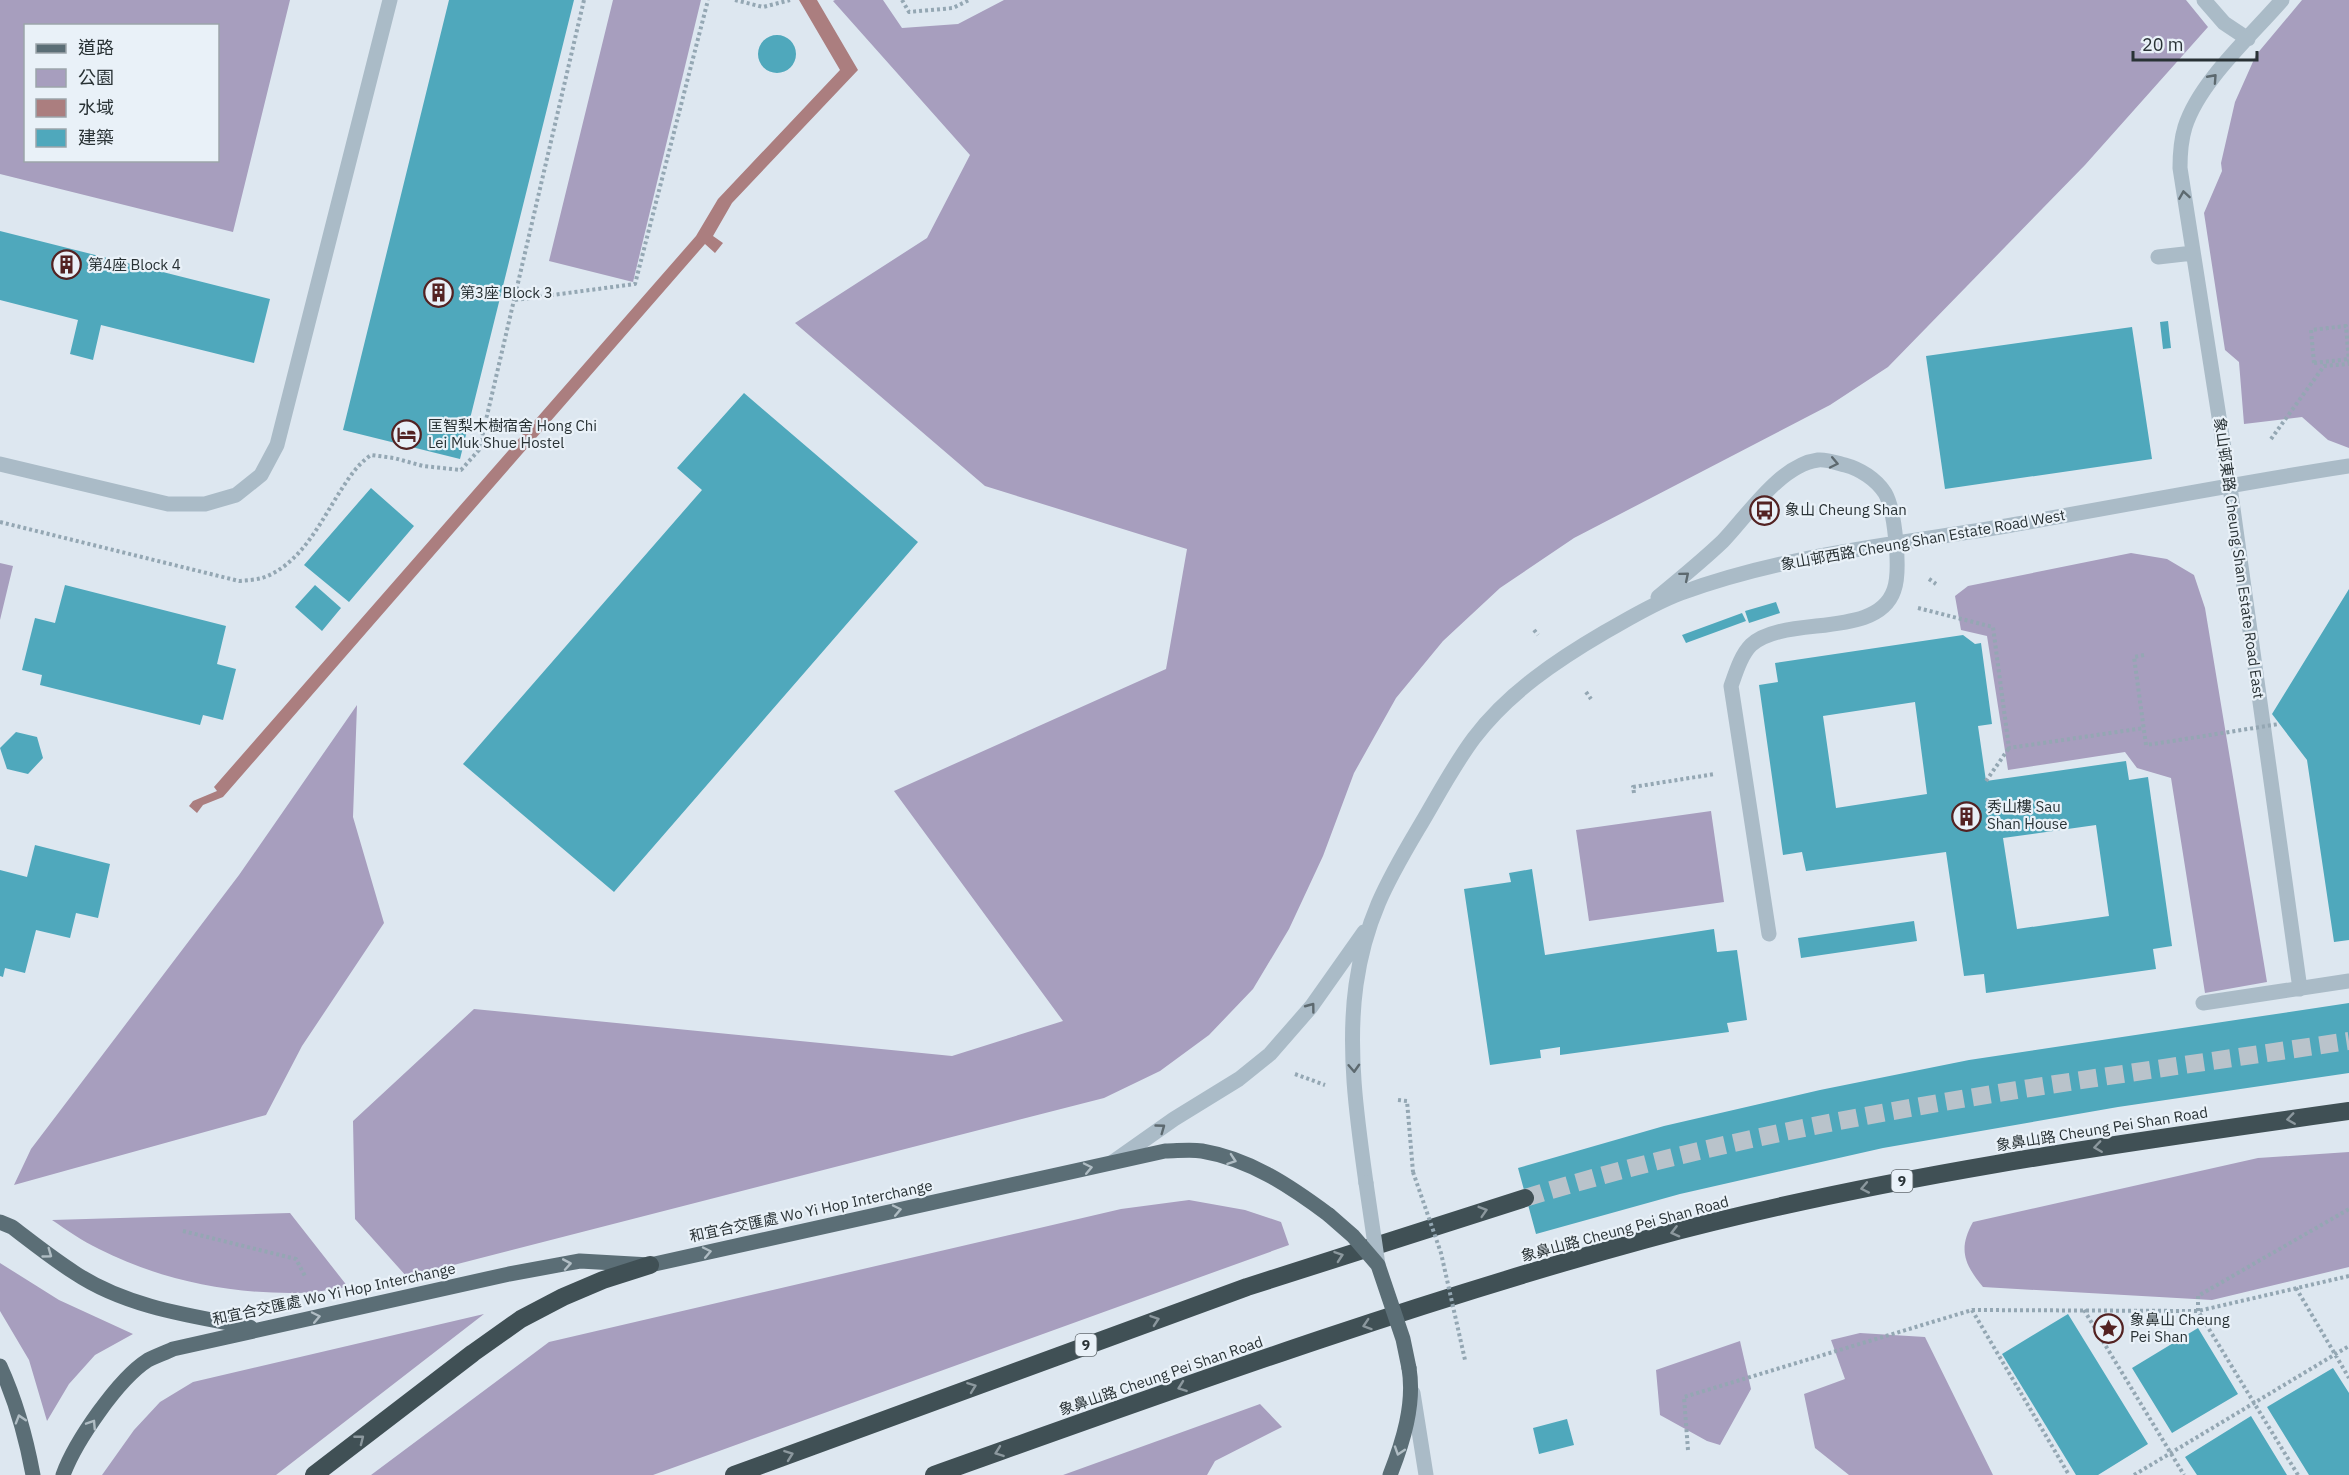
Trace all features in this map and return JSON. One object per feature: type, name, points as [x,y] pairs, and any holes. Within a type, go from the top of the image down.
[{"type":"highway","name":"象鼻山路 Cheung Pei Shan Road","points":[[934,1475],[1200,1380],[1381,1320],[1646,1239],[1816,1198],[2024,1158],[2349,1111]]},
{"type":"highway","name":"9","points":[[734,1475],[1247,1287],[1526,1198]]},
{"type":"highway","points":[[314,1475],[472,1353],[521,1319],[563,1297],[603,1280],[650,1265]]},
{"type":"main road","name":"和宜合交匯處 Wo Yi Hop Interchange","points":[[63,1475],[91,1425],[120,1385],[147,1361],[173,1349],[509,1274],[580,1261],[650,1265],[1165,1150],[1210,1153],[1231,1158],[1266,1173],[1296,1190],[1329,1215],[1353,1236],[1378,1265],[1403,1339],[1412,1384],[1405,1430],[1390,1475]]},
{"type":"main road","points":[[0,1222],[12,1227],[76,1275],[126,1298],[182,1314],[259,1329]]},
{"type":"main road","points":[[0,1366],[12,1391],[33,1475]]},
{"type":"street","points":[[0,464],[168,504],[205,504],[236,495],[261,475],[276,445],[390,0]]},
{"type":"street","points":[[2204,0],[2224,22],[2248,39]]},
{"type":"street","name":"象山邨東路 Cheung Shan Estate Road East","points":[[2282,0],[2203,88],[2184,128],[2180,168],[2229,487],[2300,989]]},
{"type":"street","points":[[2158,257],[2193,253]]},
{"type":"street","points":[[1639,612],[1700,563],[1771,488],[1797,467],[1819,460],[1849,466],[1872,477],[1884,492],[1891,506],[1896,543],[1894,590],[1880,609],[1863,618],[1770,634],[1751,645],[1741,660],[1731,686],[1769,934]]},
{"type":"street","name":"象山邨西路 Cheung Shan Estate Road West","points":[[1378,1265],[1355,1094],[1352,1040],[1356,987],[1368,927],[1386,884],[1474,737],[1509,700],[1558,659],[1639,612],[1678,594],[1733,576],[1824,555],[2349,466]]},
{"type":"street","name":"象山邨西路 Cheung Shan Estate Road West","points":[[1113,1162],[1174,1119],[1239,1079],[1270,1054],[1311,1007],[1368,927]]},
{"type":"street","points":[[2203,1003],[2349,981]]},
{"type":"street","points":[[1412,1384],[1426,1475]]},
{"type":"path","points":[[0,522],[239,581],[262,578],[280,569],[303,549],[347,480],[361,462],[371,455],[394,458],[423,466],[461,470],[479,450],[584,0]]},
{"type":"path","points":[[515,300],[635,284],[708,0]]},
{"type":"path","points":[[735,0],[763,7],[790,0]]},
{"type":"path","points":[[902,0],[909,12],[953,9],[969,0]]},
{"type":"path","points":[[2346,326],[2349,362],[2314,363],[2312,330],[2346,326]]},
{"type":"path","points":[[2271,439],[2324,366],[2349,362]]},
{"type":"path","points":[[1929,579],[1936,584]]},
{"type":"path","points":[[1916,607],[1993,627],[2009,748],[1986,781]]},
{"type":"path","points":[[1534,630],[1538,635]]},
{"type":"path","points":[[2144,655],[2134,657],[2146,745],[2279,724]]},
{"type":"path","points":[[1586,692],[1591,699]]},
{"type":"path","points":[[2009,748],[2144,728]]},
{"type":"path","points":[[1634,794],[1633,787],[1743,767]]},
{"type":"path","points":[[1295,1074],[1327,1086]]},
{"type":"path","points":[[1398,1100],[1407,1101],[1413,1172],[1441,1253],[1465,1360]]},
{"type":"path","points":[[2298,1475],[2198,1311],[2198,1296],[2349,1209]]},
{"type":"path","points":[[183,1231],[296,1258],[306,1278]]},
{"type":"path","points":[[1688,1450],[1684,1397],[1972,1310],[2198,1311],[2349,1276]]},
{"type":"path","points":[[2296,1288],[2349,1378]]},
{"type":"path","points":[[1972,1310],[2069,1475]]},
{"type":"path","points":[[2084,1310],[2184,1475]]},
{"type":"path","points":[[2134,1475],[2349,1346]]},
{"type":"green space","points":[[0,0],[290,0],[233,232],[0,174]]},
{"type":"green space","points":[[613,0],[701,0],[633,282],[549,261]]},
{"type":"green space","points":[[883,0],[902,28],[958,24],[1004,0],[2186,0],[2208,27],[2085,165],[1888,367],[1830,405],[1574,538],[1500,588],[1443,641],[1396,698],[1354,773],[1323,856],[1289,929],[1253,989],[1209,1035],[1160,1071],[1104,1098],[407,1277],[355,1219],[353,1121],[474,1009],[952,1056],[1063,1021],[894,791],[1166,669],[1187,549],[985,486],[795,323],[927,238],[970,155],[833,1]]},
{"type":"green space","points":[[2302,0],[2349,0],[2349,448],[2328,440],[2302,417],[2244,424],[2239,362],[2225,350],[2204,213],[2222,171],[2221,163],[2235,102],[2256,55]]},
{"type":"green space","points":[[2131,553],[2167,559],[2194,575],[2205,608],[2267,982],[2205,993],[2171,778],[2137,768],[2125,752],[2008,770],[1987,636],[1961,630],[1955,596],[1968,586]]},
{"type":"green space","points":[[0,563],[13,566],[0,620]]},
{"type":"green space","points":[[357,705],[353,817],[384,923],[302,1046],[266,1115],[14,1185],[31,1149],[239,875]]},
{"type":"green space","points":[[1711,811],[1724,902],[1589,921],[1576,830]]},
{"type":"green space","points":[[2349,1152],[2349,1267],[2212,1300],[1983,1287],[1971,1271],[1965,1256],[1966,1240],[1973,1222],[2258,1158]]},
{"type":"green space","points":[[1189,1200],[1245,1210],[1281,1222],[1289,1245],[653,1475],[371,1475],[549,1342],[1121,1209]]},
{"type":"green space","points":[[290,1213],[348,1287],[317,1292],[272,1293],[195,1283],[122,1260],[52,1220]]},
{"type":"green space","points":[[0,1263],[59,1300],[133,1334],[95,1355],[69,1384],[47,1421],[29,1360],[0,1311]]},
{"type":"green space","points":[[484,1314],[276,1475],[102,1475],[134,1430],[160,1402],[193,1382]]},
{"type":"green space","points":[[1860,1333],[1925,1337],[1993,1475],[1849,1475],[1815,1448],[1804,1394],[1845,1379],[1831,1340]]},
{"type":"green space","points":[[1740,1341],[1751,1389],[1720,1445],[1707,1441],[1660,1415],[1656,1370]]},
{"type":"green space","points":[[1260,1404],[1282,1427],[1215,1461],[1207,1475],[1063,1475]]},
{"type":"water","points":[[799,0],[817,0],[858,70],[732,203],[713,236],[723,243],[715,253],[705,244],[223,797],[203,805],[197,813],[189,806],[193,801],[217,791],[214,787],[696,236],[718,199],[840,70]]},
{"type":"building","name":"第3座 Block 3","points":[[449,0],[574,0],[460,459],[343,430]]},
{"type":"building","points":[[777,35],[784,36],[790,41],[795,47],[795,61],[790,67],[784,72],[777,73],[770,72],[764,67],[759,61],[758,54],[759,47],[764,41],[770,36]]},
{"type":"building","name":"第4座 Block 4","points":[[0,231],[270,299],[254,363],[101,325],[93,360],[70,354],[78,320],[0,300]]},
{"type":"building","points":[[2168,321],[2171,348],[2163,349],[2160,322]]},
{"type":"building","points":[[2132,327],[2152,459],[1945,489],[1926,356]]},
{"type":"building","points":[[744,393],[918,542],[614,892],[463,764],[702,490],[677,468]]},
{"type":"building","points":[[371,488],[414,526],[349,602],[304,565]]},
{"type":"building","points":[[65,585],[226,626],[217,664],[236,669],[223,720],[203,715],[200,725],[40,685],[42,675],[22,670],[35,618],[55,623]]},
{"type":"building","points":[[315,585],[341,608],[322,631],[295,607]]},
{"type":"building","points":[[2349,589],[2349,940],[2334,942],[2307,760],[2272,714]]},
{"type":"building","points":[[1776,602],[1780,613],[1749,623],[1745,611]]},
{"type":"building","points":[[1742,613],[1746,621],[1686,643],[1682,635]]},
{"type":"building","name":"秀山樓 Sau Shan House","points":[[1963,635],[1975,644],[1981,643],[1992,724],[1978,726],[1986,781],[2126,761],[2129,780],[2148,777],[2172,946],[2153,949],[2156,969],[1986,993],[1984,974],[1964,976],[1946,852],[1806,871],[1802,852],[1783,855],[1759,685],[1778,682],[1775,663]],"holes":[[[1915,702],[1927,794],[1836,808],[1823,716]],[[2096,825],[2109,916],[2017,929],[2003,838]]]},
{"type":"building","points":[[16,732],[37,737],[43,758],[28,774],[7,769],[0,748]]},
{"type":"building","points":[[35,845],[110,864],[98,918],[76,913],[70,938],[36,930],[25,973],[5,968],[3,977],[0,976],[0,870],[27,877]]},
{"type":"building","points":[[1532,869],[1545,955],[1714,929],[1717,952],[1737,950],[1747,1020],[1727,1023],[1729,1032],[1560,1055],[1560,1047],[1540,1050],[1541,1058],[1490,1065],[1464,889],[1511,882],[1509,873]]},
{"type":"building","points":[[1914,921],[1917,941],[1801,958],[1798,938]]},
{"type":"building","points":[[2349,1003],[2349,1073],[2118,1107],[1883,1148],[1680,1194],[1536,1234],[1518,1168],[1664,1126],[1820,1090],[1969,1060]]},
{"type":"building","points":[[2068,1314],[2148,1444],[2098,1475],[2076,1475],[2002,1354]]},
{"type":"building","points":[[2198,1328],[2238,1394],[2172,1433],[2132,1368]]},
{"type":"building","points":[[2333,1368],[2349,1393],[2349,1475],[2309,1475],[2267,1407]]},
{"type":"building","points":[[2251,1416],[2287,1475],[2197,1475],[2185,1457]]},
{"type":"building","points":[[1567,1419],[1574,1445],[1539,1454],[1533,1428]]},
{"type":"tunnel","points":[[1525,1198],[1626,1169],[1728,1144],[1831,1123],[2038,1087],[2349,1041]]},
{"type":"place","name":"第4座 Block 4","points":[[67,265]]},
{"type":"place","name":"第3座 Block 3","points":[[439,293]]},
{"type":"place","name":"匡智梨木樹宿舍 Hong Chi Lei Muk Shue Hostel","points":[[407,435]]},
{"type":"place","name":"象山 Cheung Shan","points":[[1764,510]]},
{"type":"place","name":"秀山樓 Sau Shan House","points":[[1966,816]]},
{"type":"place","name":"象鼻山 Cheung Pei Shan","points":[[2109,1329]]}]
